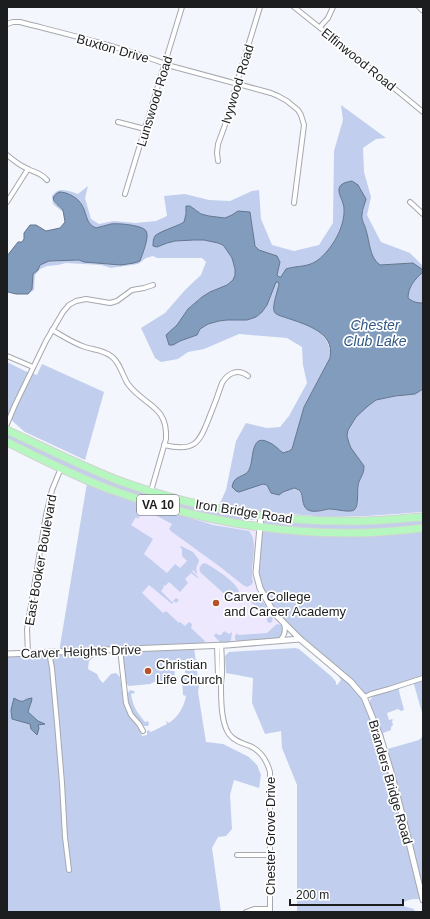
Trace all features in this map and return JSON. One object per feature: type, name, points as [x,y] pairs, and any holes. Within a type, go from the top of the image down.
[{"type":"main road","name":"Iron Bridge Road","points":[[7,430],[117,480],[207,506],[292,519],[378,521],[423,517]]},
{"type":"main road","name":"Iron Bridge Road","points":[[7,442],[105,487],[154,504],[198,516],[259,527],[302,531],[347,533],[423,528]]},
{"type":"street","name":"Lunswood Road","points":[[125,194],[182,7]]},
{"type":"street","name":"Ivywood Road","points":[[218,161],[218,144],[260,7]]},
{"type":"street","name":"Elfinwood Road","points":[[294,7],[423,112]]},
{"type":"street","points":[[320,27],[328,18],[334,7]]},
{"type":"street","name":"Buxton Drive","points":[[7,24],[20,22],[59,32],[278,96],[295,107],[303,120],[304,130],[294,203]]},
{"type":"street","points":[[118,122],[145,129]]},
{"type":"street","points":[[7,155],[17,163],[41,174],[47,180]]},
{"type":"street","points":[[7,202],[28,169]]},
{"type":"street","points":[[410,202],[423,214]]},
{"type":"street","points":[[7,424],[46,341],[63,312],[69,305],[76,301],[86,299],[110,303],[117,301],[132,290],[153,285]]},
{"type":"street","points":[[52,330],[85,348],[104,352],[115,359],[119,364],[128,384],[140,397],[155,407],[163,417],[167,430],[166,439],[151,491]]},
{"type":"street","points":[[7,356],[32,368]]},
{"type":"street","points":[[164,445],[180,448],[188,447],[198,441],[204,432],[225,378],[235,372],[240,372],[248,376]]},
{"type":"street","name":"East Booker Boulevard","points":[[28,654],[27,629],[46,515],[52,490],[61,467]]},
{"type":"street","name":"Branders Bridge Road","points":[[261,515],[256,573],[260,588],[274,613],[300,639],[350,682],[364,697],[380,736],[391,772],[423,900]]},
{"type":"street","points":[[280,641],[286,630],[284,623]]},
{"type":"street","name":"Carver Heights Drive","points":[[7,654],[219,645],[300,639]]},
{"type":"street","name":"Chester Grove Drive","points":[[219,645],[222,675],[221,685],[223,716],[226,728],[238,742],[261,754],[270,772],[270,910]]},
{"type":"street","points":[[120,649],[126,703],[131,715],[143,731]]},
{"type":"street","points":[[50,652],[68,870]]},
{"type":"street","points":[[364,697],[423,678]]},
{"type":"street","points":[[237,855],[270,855]]},
{"type":"street","points":[[246,912],[254,909],[270,910]]},
{"type":"shaded area","points":[[341,105],[386,138],[376,139],[363,148],[364,172],[371,197],[367,215],[381,242],[410,253],[423,266],[423,270],[413,263],[380,265],[376,262],[372,254],[366,228],[362,219],[362,211],[366,199],[341,197],[344,208],[344,217],[338,234],[328,250],[316,262],[290,270],[281,277],[277,275],[280,262],[277,256],[259,250],[255,247],[251,217],[238,211],[225,218],[208,216],[201,214],[190,206],[186,207],[184,222],[155,236],[153,246],[157,247],[175,241],[194,240],[204,240],[218,243],[223,245],[232,258],[235,275],[233,280],[227,285],[210,292],[188,309],[177,325],[166,335],[167,340],[169,345],[173,345],[197,335],[200,329],[208,324],[227,320],[247,320],[256,317],[267,305],[275,282],[278,282],[279,284],[273,310],[282,316],[307,324],[318,331],[329,345],[330,358],[304,407],[292,449],[283,453],[273,444],[254,448],[250,469],[239,492],[262,484],[267,485],[276,495],[294,488],[298,490],[303,501],[320,511],[333,509],[340,510],[357,505],[358,486],[364,466],[351,448],[347,436],[348,430],[356,417],[376,400],[415,394],[423,389],[423,512],[328,517],[266,512],[239,508],[220,503],[226,490],[236,441],[246,423],[267,428],[280,427],[289,416],[307,383],[303,365],[302,347],[287,338],[239,334],[204,349],[188,352],[178,359],[161,362],[155,358],[141,328],[165,313],[186,289],[201,275],[206,262],[202,258],[157,258],[153,256],[146,258],[138,264],[111,268],[101,265],[66,263],[47,266],[40,269],[35,275],[34,290],[28,294],[32,289],[33,274],[38,270],[40,265],[49,261],[79,260],[116,265],[136,262],[140,227],[112,224],[96,228],[90,224],[83,206],[77,199],[68,193],[53,198],[54,203],[63,210],[64,213],[53,204],[52,196],[61,190],[78,194],[88,186],[85,198],[91,219],[99,224],[114,221],[135,223],[156,221],[167,216],[164,196],[185,194],[209,200],[230,201],[252,191],[259,190],[261,219],[272,245],[294,251],[319,245],[333,223],[334,151],[343,120]]},
{"type":"shaded area","points":[[423,272],[423,303],[408,298],[408,294],[412,284]]},
{"type":"shaded area","points":[[7,362],[37,375],[42,364],[104,392],[85,460],[25,432],[7,417]]},
{"type":"shaded area","points":[[7,434],[103,476],[254,518],[255,520],[226,519],[193,512],[135,495],[87,476],[7,439]]},
{"type":"shaded area","name":"Carver College and Career Academy","points":[[87,483],[126,498],[213,525],[249,531],[252,535],[254,545],[252,572],[253,582],[247,587],[172,532],[169,529],[172,524],[144,509],[138,519],[136,517],[131,525],[153,539],[144,554],[167,573],[175,564],[180,568],[187,561],[182,556],[181,546],[193,552],[199,560],[196,568],[198,575],[193,570],[192,571],[199,579],[191,573],[185,579],[188,583],[180,592],[169,582],[163,586],[164,587],[161,591],[172,602],[176,598],[179,600],[176,603],[174,601],[172,604],[149,585],[142,593],[163,613],[166,611],[178,623],[180,622],[185,626],[189,622],[192,624],[191,628],[205,641],[204,643],[59,652]]},
{"type":"shaded area","name":"Carver College and Career Academy","points":[[105,487],[259,527],[284,623],[280,641],[135,649]]},
{"type":"shaded area","points":[[423,518],[423,525],[363,529],[304,528],[263,523],[263,521],[267,520],[289,522]]},
{"type":"shaded area","points":[[260,528],[299,532],[423,528],[423,716],[413,681],[364,697],[274,612],[260,587],[257,574]]},
{"type":"shaded area","points":[[204,563],[216,569],[233,583],[239,592],[236,598],[229,598],[201,573],[200,567]]},
{"type":"shaded area","points":[[247,594],[252,594],[263,601],[273,617],[272,622],[269,623],[267,621],[267,616],[244,596]]},
{"type":"shaded area","points":[[277,624],[281,625],[284,631],[278,638],[238,642],[235,639],[237,633],[238,635],[267,633]]},
{"type":"shaded area","points":[[224,631],[229,634],[232,632],[231,640],[228,643],[221,643],[214,636],[216,633],[221,635]]},
{"type":"shaded area","points":[[194,647],[199,686],[198,692],[206,742],[223,744],[249,757],[257,765],[261,775],[259,788],[234,780],[230,795],[232,829],[226,836],[218,837],[212,848],[221,912],[7,912],[7,656],[92,652],[94,657],[89,661],[88,669],[97,674],[103,683],[111,674],[116,673],[120,677],[125,708],[142,736],[147,735],[148,730],[151,732],[167,724],[166,721],[169,723],[180,711],[186,696],[183,695],[182,678],[185,677],[185,664],[174,664],[175,677],[178,677],[178,679],[129,686],[126,683],[123,658],[125,654],[135,650]]},
{"type":"shaded area","points":[[299,649],[332,677],[336,682],[336,685],[341,680],[337,673],[346,680],[359,694],[367,710],[386,762],[421,899],[407,900],[400,905],[414,909],[415,912],[297,912],[297,785],[282,748],[281,731],[265,734],[252,703],[253,678],[226,673],[225,656],[229,652]]},
{"type":"shaded area","points":[[399,688],[404,710],[401,711],[398,709],[387,713],[389,720],[393,720],[393,725],[391,730],[383,733],[384,737],[382,737],[370,704],[370,700],[373,696]]},
{"type":"shaded area","points":[[130,690],[134,691],[135,693],[131,694],[136,709],[145,722],[148,721],[148,726],[144,726],[140,723],[132,712],[127,694]]},
{"type":"shaded area","points":[[423,736],[423,900],[384,750],[419,740]]},
{"type":"water","name":"Chester Club Lake","points":[[352,181],[358,185],[366,199],[362,211],[362,219],[366,228],[372,254],[376,262],[380,265],[413,263],[423,270],[411,287],[408,298],[415,302],[423,303],[423,389],[415,394],[376,400],[356,417],[348,430],[347,436],[351,448],[364,466],[359,483],[356,508],[352,511],[329,509],[313,511],[308,510],[304,506],[301,493],[295,488],[279,495],[271,493],[267,485],[263,484],[239,492],[232,487],[237,478],[249,470],[255,445],[258,441],[262,440],[270,443],[283,453],[292,449],[304,407],[330,358],[328,341],[315,329],[275,313],[274,306],[279,284],[276,282],[267,305],[256,317],[247,320],[227,320],[208,324],[200,329],[197,335],[173,345],[169,345],[166,335],[177,325],[188,309],[202,297],[227,285],[233,280],[235,269],[232,258],[223,245],[218,243],[204,240],[175,241],[157,247],[153,246],[153,241],[157,234],[184,222],[186,206],[190,206],[201,214],[225,218],[238,211],[250,212],[255,246],[259,250],[277,256],[280,262],[277,275],[281,277],[286,269],[314,263],[333,244],[340,230],[344,216],[344,207],[339,189],[343,184]]},
{"type":"water","points":[[59,192],[69,194],[76,198],[83,207],[90,224],[96,228],[111,224],[119,224],[144,229],[147,233],[147,237],[140,261],[121,265],[84,262],[79,260],[49,261],[40,265],[38,270],[33,274],[32,289],[28,294],[7,292],[7,256],[18,242],[22,242],[24,239],[24,233],[30,225],[36,225],[46,231],[60,228],[65,222],[63,210],[53,199]]},
{"type":"water","points":[[14,698],[22,701],[32,698],[28,712],[38,721],[45,724],[38,725],[39,728],[37,735],[31,729],[30,724],[12,719],[11,710]]},
{"type":"place","name":"Carver College and Career Academy","points":[[216,603]]},
{"type":"place","name":"Christian Life Church","points":[[148,671]]}]
